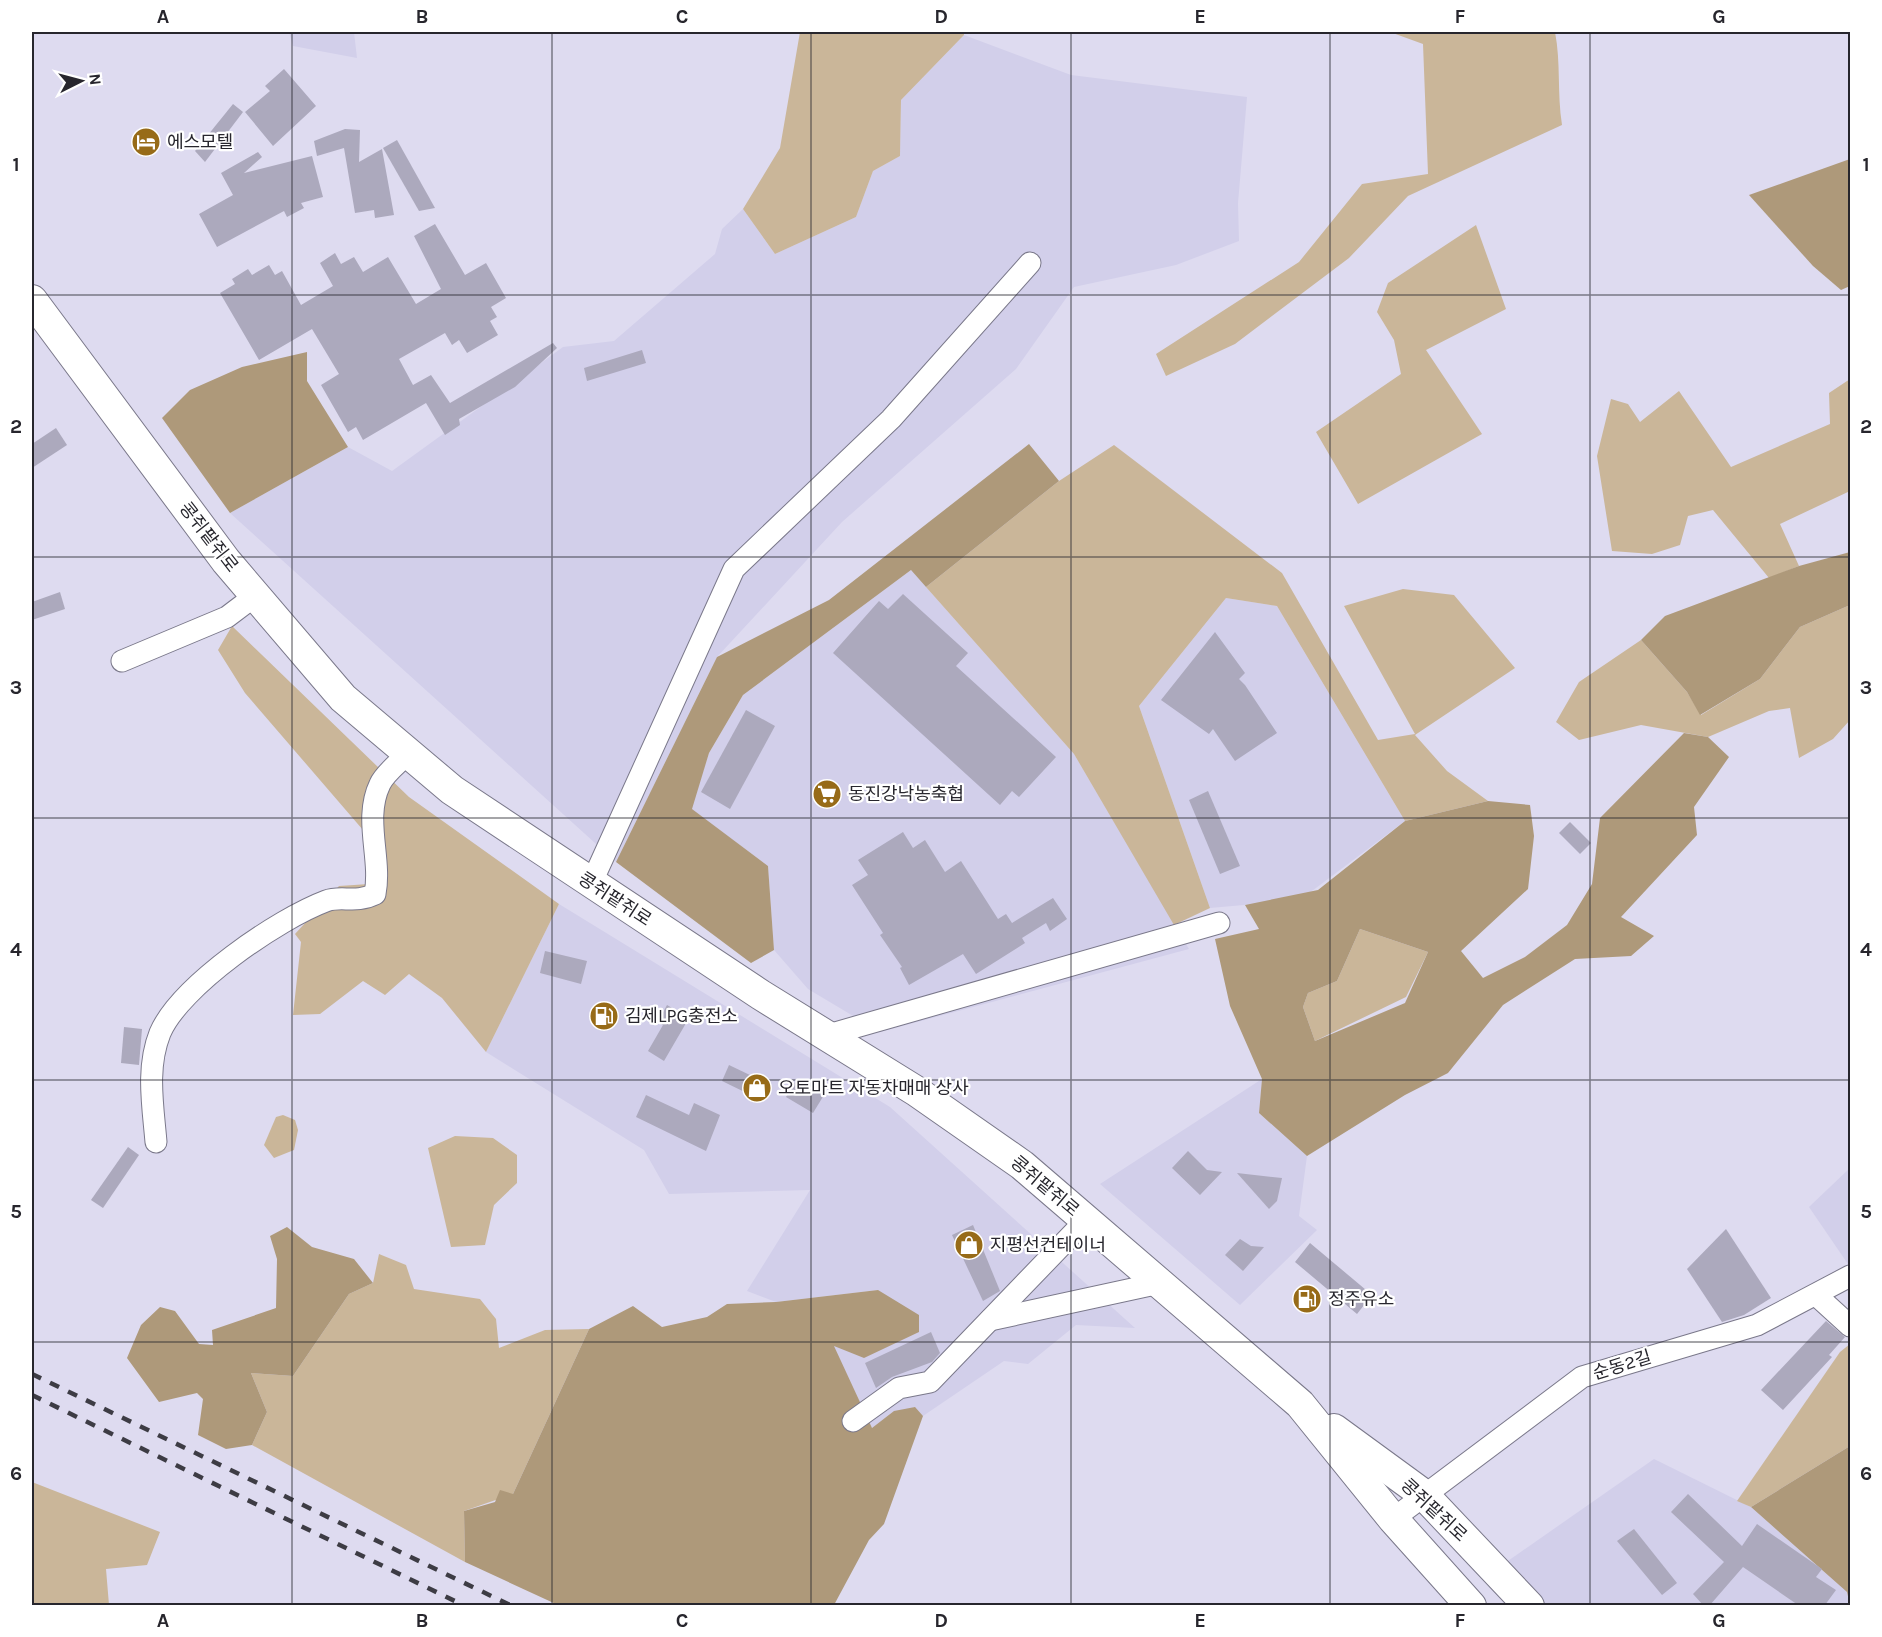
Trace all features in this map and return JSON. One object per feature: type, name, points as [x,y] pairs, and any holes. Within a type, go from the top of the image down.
[{"type":"main road","name":"콩쥐팥쥐로","points":[[32,300],[226,561],[343,698],[452,790],[761,995],[916,1091],[1022,1165],[1300,1404],[1423,1494],[1529,1605]]},
{"type":"main road","name":"콩쥐팥쥐로","points":[[1300,1404],[1393,1519],[1471,1605]]},
{"type":"street","points":[[591,884],[734,569],[891,419],[1030,263]]},
{"type":"street","points":[[122,661],[227,617],[256,595]]},
{"type":"street","points":[[156,1142],[150,1076],[160,1033],[187,994],[256,940],[329,900],[361,901],[375,894],[379,875],[372,817],[380,783],[408,753]]},
{"type":"street","points":[[828,1035],[1219,923]]},
{"type":"street","points":[[853,1421],[899,1388],[930,1382],[1086,1220]]},
{"type":"street","name":"순동2길","points":[[1393,1519],[1423,1494],[1581,1377],[1757,1324],[1851,1276]]},
{"type":"street","points":[[990,1320],[1160,1283]]},
{"type":"street","points":[[1816,1295],[1851,1326]]},
{"type":"shaded area","points":[[289,32],[354,32],[357,58],[293,46]]},
{"type":"shaded area","points":[[800,32],[964,32],[964,35],[901,100],[900,156],[873,171],[856,217],[775,254],[743,209],[780,148]]},
{"type":"shaded area","points":[[1390,32],[1555,32],[1562,125],[1408,196],[1349,258],[1235,344],[1166,376],[1156,354],[1299,262],[1362,184],[1428,174],[1423,44]]},
{"type":"shaded area","points":[[964,35],[1071,75],[1247,97],[1238,203],[1239,241],[1176,265],[1074,287],[1016,369],[842,522],[717,657],[616,862],[230,513],[348,447],[392,471],[563,347],[614,341],[715,254],[722,229],[743,209],[775,254],[856,217],[873,171],[900,156],[901,100]]},
{"type":"shaded area","points":[[1850,159],[1850,286],[1841,290],[1813,266],[1749,195]]},
{"type":"shaded area","points":[[1476,225],[1506,309],[1426,350],[1482,434],[1358,504],[1316,432],[1401,374],[1394,340],[1377,312],[1388,283]]},
{"type":"shaded area","points":[[307,352],[307,381],[348,447],[230,513],[162,418],[190,390],[242,367]]},
{"type":"shaded area","points":[[1850,379],[1850,491],[1780,524],[1799,566],[1769,578],[1713,510],[1688,516],[1680,545],[1652,554],[1612,551],[1597,456],[1611,399],[1628,404],[1640,422],[1679,391],[1731,467],[1830,424],[1829,393]]},
{"type":"shaded area","points":[[1029,444],[1059,481],[926,587],[911,570],[743,695],[709,753],[692,809],[768,866],[774,950],[751,963],[616,862],[717,657],[829,600]]},
{"type":"shaded area","points":[[1114,445],[1282,573],[1378,740],[1415,734],[1344,606],[1403,589],[1454,595],[1515,668],[1415,735],[1447,771],[1488,801],[1405,821],[1277,606],[1226,598],[1139,706],[1210,908],[1174,925],[1074,754],[926,587],[1059,481]]},
{"type":"shaded area","points":[[1850,552],[1850,605],[1800,627],[1760,679],[1700,715],[1687,692],[1641,640],[1665,616],[1799,566]]},
{"type":"shaded area","points":[[911,570],[1074,754],[1189,949],[880,1032],[808,989],[774,950],[768,866],[691,809],[709,753],[743,695]]},
{"type":"shaded area","points":[[1226,598],[1277,606],[1405,821],[1300,900],[1210,908],[1139,706]]},
{"type":"shaded area","points":[[1850,605],[1850,720],[1833,739],[1799,758],[1790,708],[1769,711],[1708,737],[1641,725],[1579,740],[1556,722],[1579,682],[1641,640],[1687,692],[1701,715],[1760,679],[1800,627]]},
{"type":"shaded area","points":[[232,626],[409,797],[559,904],[486,1052],[442,998],[409,974],[385,995],[363,981],[320,1014],[293,1015],[301,942],[295,934],[339,886],[369,884],[363,830],[245,693],[218,650]]},
{"type":"shaded area","points":[[1684,733],[1708,737],[1729,757],[1694,807],[1697,835],[1621,917],[1654,936],[1631,956],[1575,959],[1503,1005],[1448,1073],[1405,1095],[1307,1156],[1259,1113],[1262,1079],[1230,1006],[1215,939],[1259,929],[1245,905],[1318,890],[1405,821],[1488,801],[1530,805],[1534,836],[1528,889],[1461,951],[1483,978],[1525,957],[1567,925],[1592,884],[1600,818]],"holes":[[[1360,929],[1428,952],[1405,1003],[1315,1041],[1303,1007],[1308,993],[1337,981]]]},
{"type":"shaded area","points":[[559,904],[890,1107],[1135,1328],[1076,1325],[1028,1364],[1004,1361],[923,1416],[914,1407],[872,1428],[833,1345],[878,1290],[776,1302],[747,1291],[810,1190],[669,1194],[644,1150],[486,1052]]},
{"type":"shaded area","points":[[1360,929],[1428,952],[1406,997],[1315,1041],[1303,1007],[1308,993],[1337,981]]},
{"type":"shaded area","points":[[1262,1079],[1259,1113],[1307,1156],[1299,1216],[1317,1230],[1240,1305],[1100,1184]]},
{"type":"shaded area","points":[[283,1115],[295,1120],[298,1130],[294,1150],[274,1158],[264,1145],[276,1117]]},
{"type":"shaded area","points":[[455,1136],[493,1138],[517,1155],[517,1183],[494,1205],[485,1245],[451,1247],[428,1148]]},
{"type":"shaded area","points":[[1850,1168],[1850,1267],[1809,1207]]},
{"type":"shaded area","points":[[287,1227],[312,1247],[354,1259],[373,1283],[349,1294],[293,1376],[251,1373],[267,1412],[252,1445],[226,1449],[198,1435],[203,1399],[197,1393],[159,1402],[127,1358],[141,1325],[160,1307],[175,1311],[199,1344],[213,1345],[212,1330],[276,1308],[277,1259],[270,1236]]},
{"type":"shaded area","points":[[379,1254],[406,1265],[414,1289],[480,1299],[496,1319],[499,1348],[545,1330],[589,1329],[513,1494],[464,1511],[465,1562],[252,1445],[267,1412],[251,1373],[293,1376],[349,1294],[373,1283]]},
{"type":"shaded area","points":[[878,1290],[919,1315],[919,1332],[864,1358],[834,1346],[872,1428],[894,1411],[915,1407],[923,1416],[884,1524],[869,1540],[834,1605],[558,1605],[465,1562],[464,1511],[495,1502],[500,1490],[513,1494],[589,1329],[633,1306],[662,1327],[707,1317],[727,1304],[776,1302]]},
{"type":"shaded area","points":[[1850,1344],[1850,1446],[1751,1507],[1737,1501],[1840,1352]]},
{"type":"shaded area","points":[[1850,1446],[1850,1605],[1847,1592],[1751,1507]]},
{"type":"shaded area","points":[[1654,1459],[1751,1507],[1847,1592],[1850,1605],[1546,1605],[1505,1563]]},
{"type":"shaded area","points":[[32,1482],[160,1532],[147,1565],[106,1569],[109,1605],[32,1605]]},
{"type":"building","points":[[284,69],[316,106],[273,146],[245,112],[270,91],[265,86]]},
{"type":"building","points":[[233,104],[243,112],[205,162],[195,151]]},
{"type":"building","points":[[345,129],[360,130],[359,162],[382,149],[394,215],[375,218],[374,210],[355,213],[344,148],[317,156],[314,141]]},
{"type":"building","points":[[397,140],[435,208],[419,211],[383,148]]},
{"type":"building","points":[[258,152],[262,157],[244,173],[312,156],[323,197],[301,203],[304,208],[287,217],[284,211],[217,247],[199,214],[233,195],[221,173]]},
{"type":"building","points":[[435,224],[465,275],[486,263],[506,298],[491,307],[497,317],[490,321],[498,335],[467,353],[459,340],[452,345],[445,333],[399,359],[413,385],[431,375],[450,403],[553,343],[557,348],[515,387],[459,419],[460,425],[445,435],[426,403],[363,440],[356,427],[348,432],[321,385],[339,374],[312,329],[259,360],[220,293],[235,284],[232,279],[248,269],[252,275],[269,265],[275,275],[282,271],[301,305],[333,286],[320,263],[335,253],[341,264],[354,257],[363,272],[388,257],[416,304],[441,289],[414,236]]},
{"type":"building","points":[[642,350],[646,363],[587,381],[584,368]]},
{"type":"building","points":[[56,428],[67,445],[32,468],[32,444]]},
{"type":"building","points":[[60,592],[65,609],[32,620],[32,602]]},
{"type":"building","points":[[903,594],[968,653],[956,666],[1056,757],[1019,797],[1012,791],[1000,805],[833,653],[879,601],[888,609]]},
{"type":"building","points":[[1215,632],[1245,673],[1239,679],[1277,733],[1235,761],[1213,729],[1209,734],[1161,700]]},
{"type":"building","points":[[746,710],[775,726],[730,809],[701,792]]},
{"type":"building","points":[[1208,791],[1240,866],[1220,874],[1189,800]]},
{"type":"building","points":[[1570,822],[1591,843],[1580,854],[1559,833]]},
{"type":"building","points":[[903,832],[913,848],[925,840],[945,872],[961,861],[998,919],[1006,914],[1012,923],[1053,898],[1067,919],[1050,931],[1046,923],[1022,938],[1025,943],[976,974],[963,954],[909,985],[900,968],[902,967],[880,935],[883,933],[852,885],[868,875],[858,860]]},
{"type":"building","points":[[545,951],[587,961],[581,984],[540,973]]},
{"type":"building","points":[[596,1004],[618,1017],[611,1029],[589,1016]]},
{"type":"building","points":[[667,1005],[689,1018],[664,1061],[648,1051],[663,1025],[658,1022]]},
{"type":"building","points":[[124,1027],[142,1029],[139,1065],[121,1063]]},
{"type":"building","points":[[729,1065],[769,1084],[761,1100],[722,1081]]},
{"type":"building","points":[[797,1079],[824,1095],[813,1113],[786,1097]]},
{"type":"building","points":[[646,1095],[689,1115],[694,1103],[720,1115],[706,1151],[636,1117]]},
{"type":"building","points":[[128,1147],[139,1155],[103,1208],[91,1200]]},
{"type":"building","points":[[1188,1151],[1207,1170],[1222,1172],[1200,1195],[1172,1168]]},
{"type":"building","points":[[1237,1173],[1282,1178],[1277,1201],[1269,1209]]},
{"type":"building","points":[[973,1225],[1000,1291],[983,1301],[952,1235]]},
{"type":"building","points":[[1726,1229],[1771,1298],[1744,1315],[1722,1322],[1687,1269]]},
{"type":"building","points":[[1240,1239],[1251,1246],[1264,1247],[1243,1271],[1225,1255]]},
{"type":"building","points":[[1310,1243],[1372,1295],[1357,1314],[1295,1262]]},
{"type":"building","points":[[1826,1321],[1845,1337],[1829,1355],[1832,1357],[1783,1410],[1761,1390]]},
{"type":"building","points":[[931,1332],[940,1353],[932,1362],[892,1377],[876,1388],[865,1363]]},
{"type":"building","points":[[1688,1494],[1742,1546],[1757,1524],[1822,1569],[1816,1577],[1836,1590],[1825,1605],[1798,1605],[1743,1567],[1710,1605],[1703,1605],[1693,1594],[1724,1562],[1671,1512]]},
{"type":"building","points":[[1634,1529],[1677,1583],[1662,1595],[1617,1541]]},
{"type":"railway","points":[[32,1374],[512,1606]]},
{"type":"railway","points":[[32,1395],[465,1606]]},
{"type":"place","name":"에스모텔","points":[[146,142]]},
{"type":"place","name":"동진강낙농축협","points":[[827,794]]},
{"type":"place","name":"김제LPG충전소","points":[[604,1016]]},
{"type":"place","name":"오토마트 자동차매매 상사","points":[[757,1088]]},
{"type":"place","name":"지평선컨테이너","points":[[969,1245]]},
{"type":"place","name":"정주유소","points":[[1307,1299]]}]
